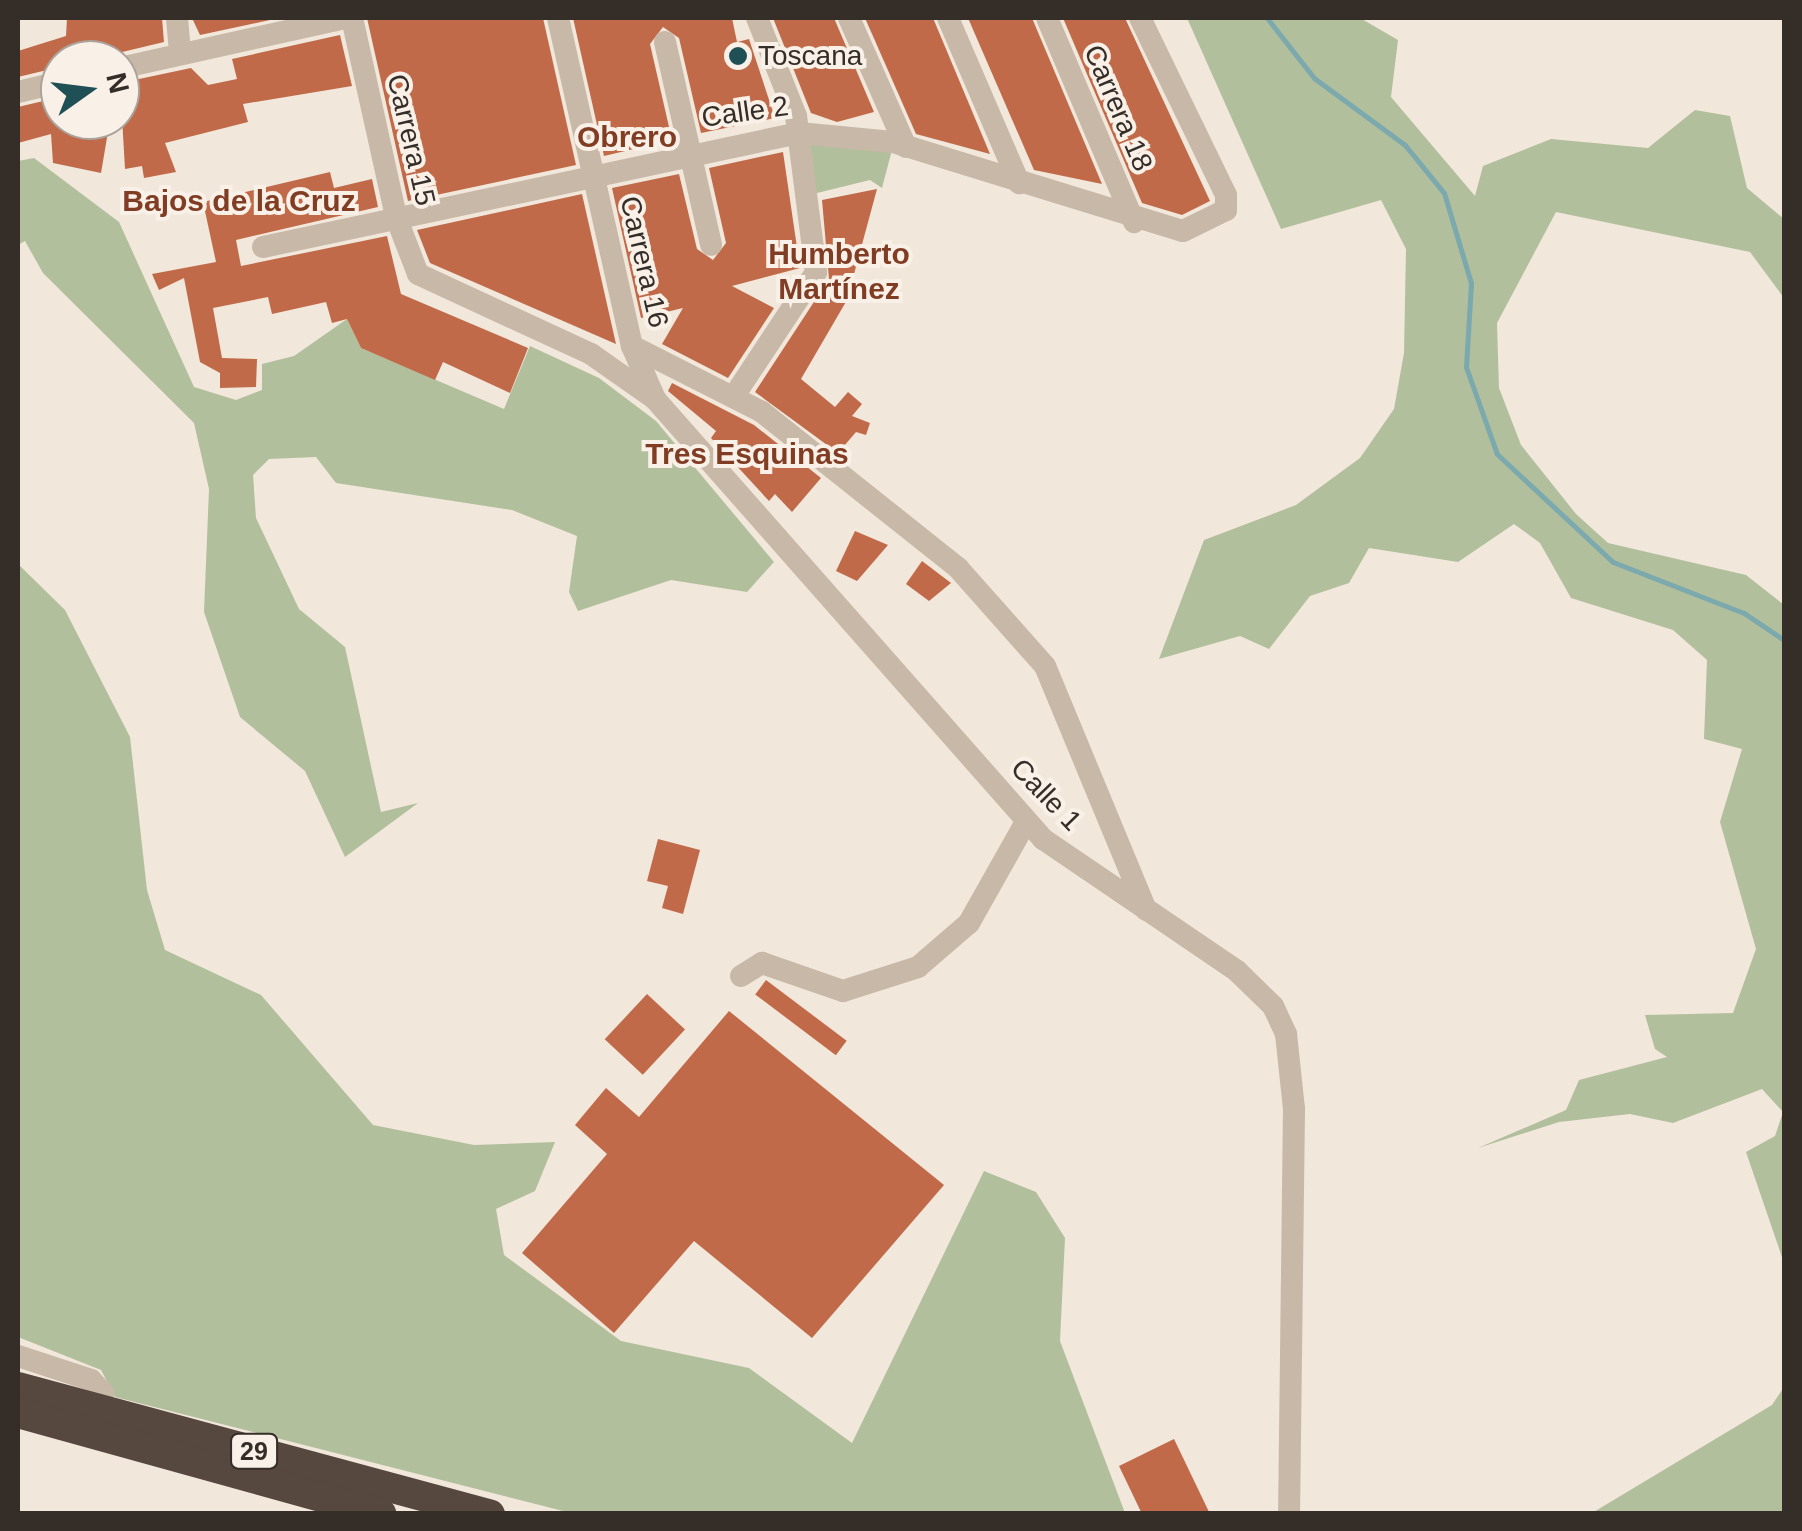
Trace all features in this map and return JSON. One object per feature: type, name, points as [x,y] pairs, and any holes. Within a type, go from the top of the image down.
[{"type":"highway","name":"29","points":[[18,1388],[490,1514]]},
{"type":"highway","name":"29","points":[[18,1413],[381,1514]]},
{"type":"street","points":[[177,18],[180,50]]},
{"type":"street","points":[[140,62],[180,50],[349,18]]},
{"type":"street","name":"Carrera 15","points":[[349,18],[396,217],[418,274]]},
{"type":"street","name":"Carrera 16","points":[[558,18],[632,346],[655,399]]},
{"type":"street","points":[[734,396],[816,272],[799,133],[756,18]]},
{"type":"street","points":[[849,18],[906,147]]},
{"type":"street","points":[[948,18],[1019,184]]},
{"type":"street","name":"Carrera 18","points":[[1047,18],[1134,222]]},
{"type":"street","name":"Calle 2","points":[[264,247],[689,150],[799,133],[906,147],[1172,233],[1226,210],[1222,175],[1140,18]]},
{"type":"street","points":[[665,42],[711,245]]},
{"type":"street","name":"Calle 1","points":[[418,274],[591,354],[655,399],[1026,822],[1102,887],[1146,910],[1256,986],[1286,1034],[1294,1109],[1289,1514]]},
{"type":"street","points":[[632,346],[734,396],[958,568],[1045,666],[1146,910]]},
{"type":"street","points":[[741,976],[762,963],[843,991],[918,967],[969,922],[1026,822]]},
{"type":"street","points":[[18,1356],[91,1380],[103,1393],[97,1410]]},
{"type":"green space","points":[[1187,18],[1360,18],[1398,40],[1391,97],[1475,196],[1483,166],[1551,139],[1648,148],[1695,110],[1730,116],[1747,188],[1784,219],[1784,298],[1750,252],[1556,212],[1497,323],[1499,388],[1521,445],[1576,514],[1608,543],[1746,575],[1784,605],[1784,1263],[1746,1152],[1775,1136],[1783,1112],[1762,1089],[1673,1123],[1630,1114],[1559,1122],[1478,1148],[1566,1110],[1579,1080],[1667,1057],[1655,1049],[1645,1015],[1733,1013],[1756,949],[1720,822],[1742,749],[1704,739],[1707,660],[1673,630],[1571,598],[1540,543],[1514,524],[1458,562],[1369,548],[1349,583],[1310,596],[1269,649],[1240,636],[1159,659],[1204,540],[1296,505],[1360,458],[1394,409],[1404,353],[1406,249],[1381,200],[1281,229]]},
{"type":"green space","points":[[813,142],[892,150],[882,188],[870,180],[813,194],[806,151]]},
{"type":"green space","points":[[34,158],[119,222],[194,387],[236,400],[262,390],[262,364],[294,356],[347,319],[361,348],[504,409],[530,346],[599,378],[656,421],[774,562],[747,592],[671,580],[578,611],[569,592],[577,536],[512,510],[336,483],[316,457],[269,459],[253,475],[256,518],[299,609],[345,647],[381,812],[418,803],[345,857],[305,771],[240,717],[204,612],[209,489],[194,423],[43,273],[25,241],[18,245],[18,161]]},
{"type":"green space","points":[[18,564],[65,610],[130,737],[147,890],[165,950],[261,995],[373,1125],[474,1145],[555,1142],[535,1191],[496,1209],[504,1255],[621,1341],[749,1368],[852,1443],[984,1171],[1036,1192],[1065,1238],[1060,1341],[1125,1513],[571,1513],[115,1397],[101,1370],[18,1337]]},
{"type":"green space","points":[[1784,1387],[1784,1513],[1592,1513],[1772,1405]]},
{"type":"building","points":[[67,18],[162,18],[164,42],[140,48],[140,40],[53,40],[66,36]]},
{"type":"building","points":[[192,18],[279,18],[200,35]]},
{"type":"building","points":[[367,18],[543,18],[576,165],[408,201]]},
{"type":"building","points":[[573,18],[732,18],[737,42],[749,39],[775,118],[701,133],[679,38],[663,27],[650,44],[672,140],[604,156]]},
{"type":"building","points":[[773,18],[834,18],[874,112],[837,122],[811,113]]},
{"type":"building","points":[[865,18],[933,18],[990,154],[916,134]]},
{"type":"building","points":[[968,18],[1032,18],[1102,184],[1034,170]]},
{"type":"building","points":[[1063,18],[1125,18],[1210,201],[1182,215],[1142,203]]},
{"type":"building","points":[[340,35],[352,86],[243,104],[248,122],[165,143],[176,172],[144,178],[142,166],[125,169],[123,140],[140,140],[140,79],[191,68],[208,85],[237,79],[232,59]]},
{"type":"building","points":[[40,44],[40,72],[18,77],[18,51]]},
{"type":"building","points":[[40,102],[40,137],[18,143],[18,107]]},
{"type":"building","points":[[51,140],[107,140],[101,173],[53,163]]},
{"type":"building","points":[[783,152],[800,268],[732,286],[774,308],[728,378],[662,344],[683,308],[641,318],[612,188],[679,174],[697,249],[713,260],[726,243],[709,168]]},
{"type":"building","points":[[330,172],[334,188],[372,179],[378,207],[236,240],[241,266],[387,236],[401,294],[528,348],[510,393],[443,362],[435,380],[361,348],[347,319],[332,323],[326,302],[272,314],[268,297],[213,308],[222,358],[257,359],[256,387],[220,388],[220,373],[200,362],[184,278],[159,290],[152,274],[216,262],[203,202]]},
{"type":"building","points":[[877,189],[847,300],[801,379],[835,407],[848,392],[862,404],[852,416],[870,423],[866,435],[856,432],[838,453],[755,392],[829,279],[822,200]]},
{"type":"building","points":[[582,194],[616,344],[430,263],[417,230]]},
{"type":"building","points":[[672,383],[754,425],[821,478],[792,512],[775,494],[769,501],[711,438],[716,431],[668,391]]},
{"type":"building","points":[[855,531],[888,545],[857,581],[836,571]]},
{"type":"building","points":[[922,561],[951,583],[929,601],[906,584]]},
{"type":"building","points":[[658,839],[700,850],[683,914],[662,908],[668,886],[647,881]]},
{"type":"building","points":[[766,980],[847,1041],[836,1055],[755,994]]},
{"type":"building","points":[[647,994],[685,1029],[643,1075],[605,1039]]},
{"type":"building","points":[[729,1011],[944,1185],[812,1338],[694,1241],[614,1333],[522,1253],[607,1154],[575,1125],[606,1088],[639,1117]]},
{"type":"building","points":[[1174,1439],[1210,1514],[1142,1514],[1119,1466]]},
{"type":"waterway","points":[[1267,18],[1314,78],[1405,145],[1444,193],[1471,283],[1466,367],[1497,454],[1613,562],[1744,613],[1784,640]]},
{"type":"place","name":"Toscana","points":[[738,56]]},
{"type":"district","name":"Obrero","points":[[627,137]]},
{"type":"district","name":"Bajos de la Cruz","points":[[239,201]]},
{"type":"district","name":"Humberto Martínez","points":[[839,271]]},
{"type":"district","name":"Tres Esquinas","points":[[747,454]]}]
